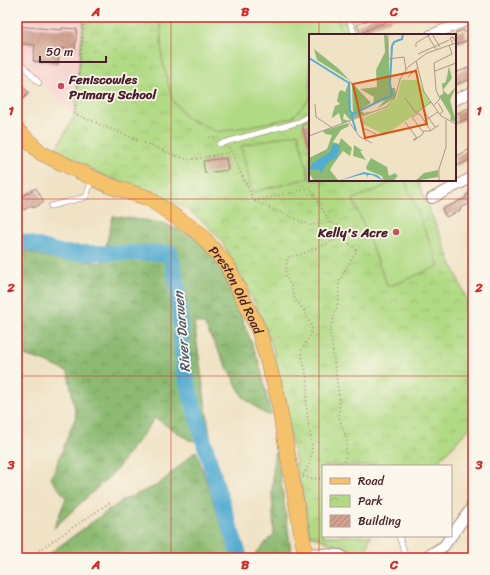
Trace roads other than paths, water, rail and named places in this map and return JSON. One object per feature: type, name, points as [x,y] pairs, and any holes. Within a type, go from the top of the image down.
[{"type":"main road","name":"Preston Old Road","points":[[17,130],[41,153],[92,178],[148,198],[199,233],[227,265],[259,332],[275,387],[306,556]]},
{"type":"street","points":[[433,34],[456,21],[473,18]]},
{"type":"street","points":[[456,100],[473,91]]},
{"type":"street","points":[[432,198],[473,177]]},
{"type":"street","points":[[452,535],[470,510],[473,501]]},
{"type":"street","points":[[424,558],[444,546],[450,537]]},
{"type":"street","points":[[306,556],[340,555],[345,558]]},
{"type":"lane","points":[[348,17],[355,34]]},
{"type":"lane","points":[[17,59],[39,83]]},
{"type":"lane","points":[[219,144],[228,143],[299,122],[309,117]]},
{"type":"lane","points":[[51,206],[86,197],[92,178]]},
{"type":"lane","points":[[399,537],[406,558]]},
{"type":"waterway","name":"River Darwen","points":[[17,240],[63,253],[170,253],[177,283],[184,372],[216,484],[240,558]]},
{"type":"place","name":"Feniscowles Primary School","points":[[61,86]]},
{"type":"place","name":"Kelly's Acre","points":[[396,232]]}]
